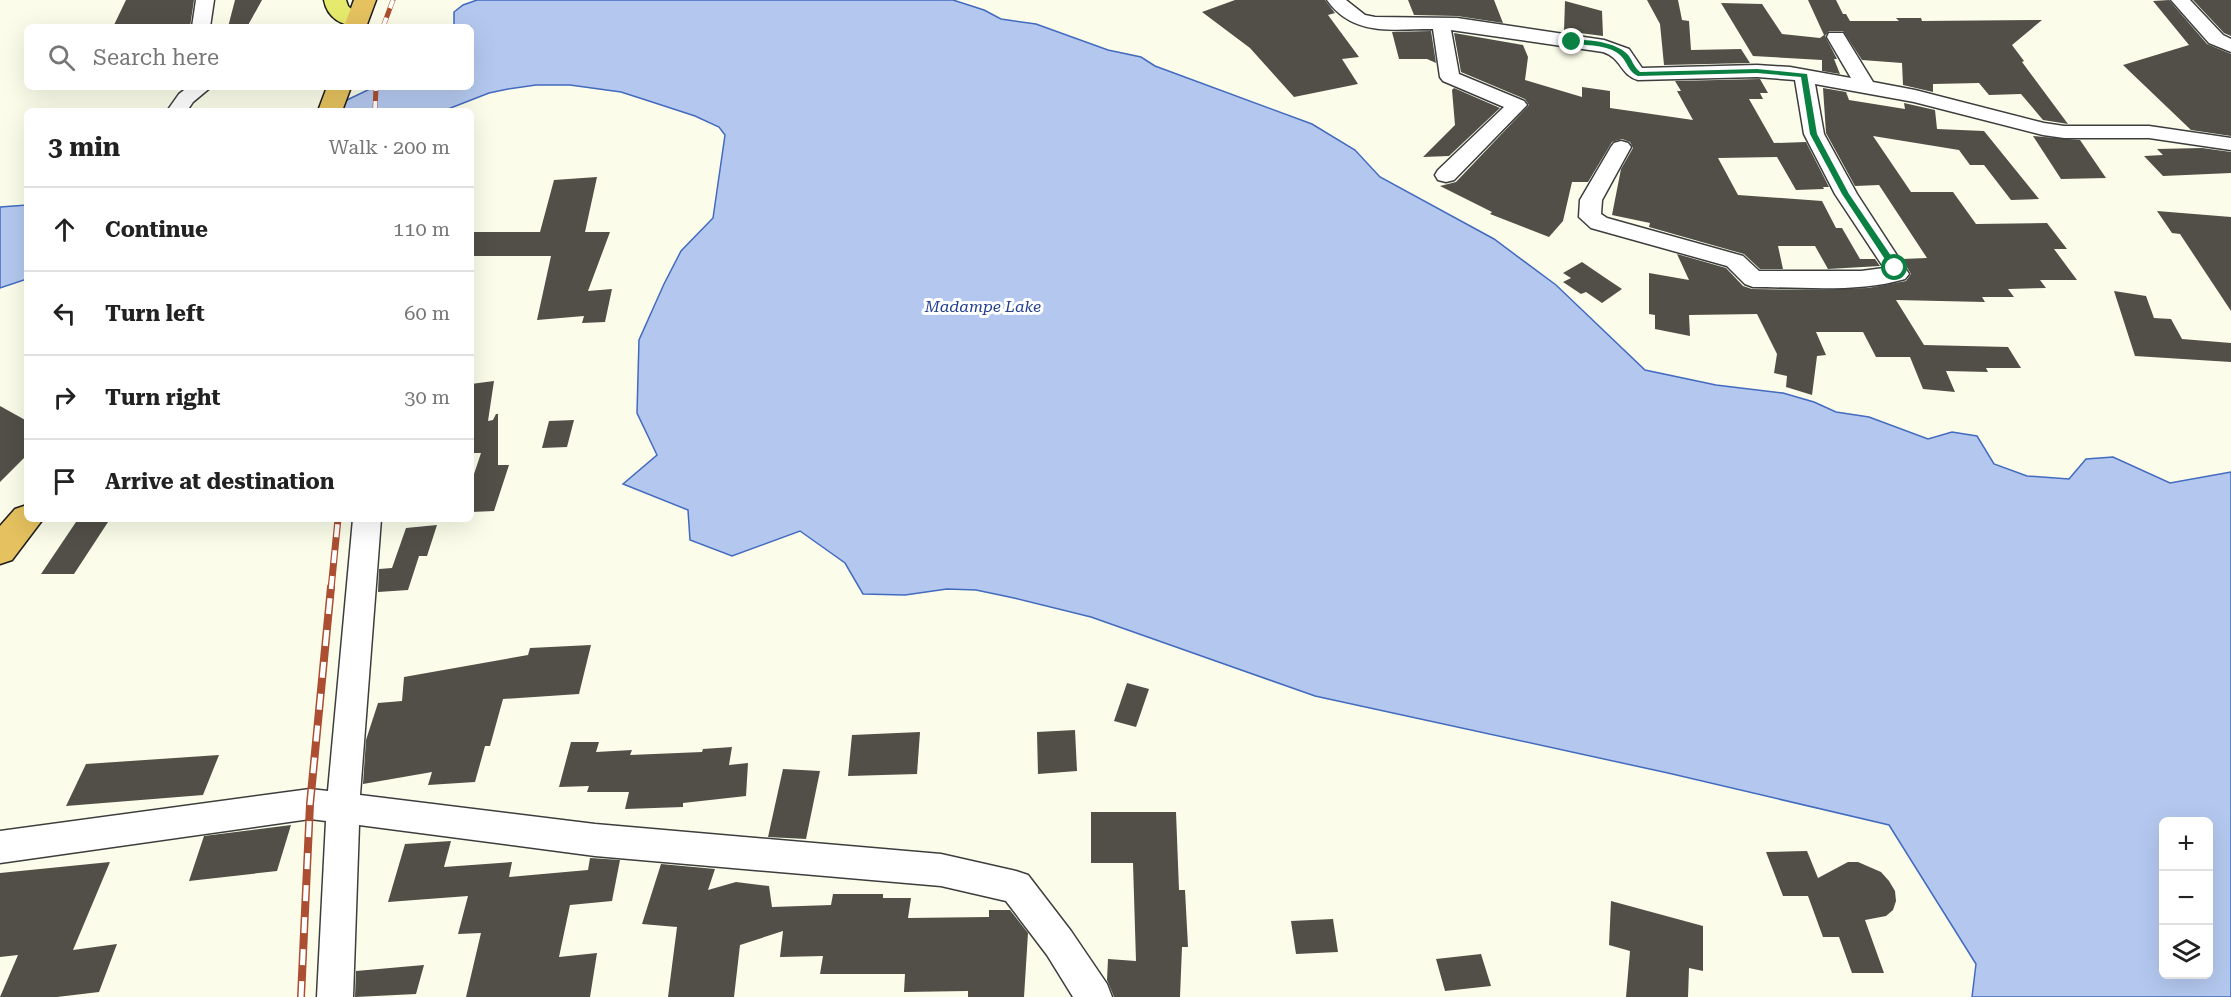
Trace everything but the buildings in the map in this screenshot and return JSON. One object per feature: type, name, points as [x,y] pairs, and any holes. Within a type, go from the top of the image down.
[{"type":"highway","points":[[355,24],[365,0]]},
{"type":"highway","points":[[331,108],[338,90]]},
{"type":"highway","points":[[0,550],[24,522]]},
{"type":"main road","points":[[335,0],[337,9],[354,24]]},
{"type":"street","points":[[201,24],[205,0]]},
{"type":"street","points":[[1336,0],[1348,13],[1359,20],[1441,23],[1604,46],[1618,50],[1638,74],[1757,71],[1804,76],[1865,86],[1963,107],[2043,129],[2064,132],[2149,132],[2231,144]]},
{"type":"street","points":[[2180,0],[2216,39],[2231,46]]},
{"type":"street","points":[[1441,23],[1450,77],[1517,105],[1446,175]]},
{"type":"street","points":[[1836,37],[1865,86]]},
{"type":"street","points":[[1621,147],[1591,200],[1590,217],[1599,223],[1735,261],[1753,279],[1861,279],[1897,274],[1846,194],[1814,134],[1804,76]]},
{"type":"street","points":[[179,108],[186,98],[197,90]]},
{"type":"street","points":[[335,997],[343,810],[367,522]]},
{"type":"street","points":[[0,847],[310,804],[343,810],[595,840],[941,870],[1016,887],[1059,943],[1094,997]]},
{"type":"water","name":"Madampe Lake","points":[[477,0],[953,0],[984,10],[1001,19],[1036,24],[1108,50],[1141,57],[1155,66],[1312,124],[1355,150],[1380,177],[1494,239],[1556,285],[1645,370],[1716,385],[1783,393],[1814,402],[1836,412],[1869,417],[1928,439],[1952,432],[1977,436],[1994,464],[2027,476],[2069,479],[2086,459],[2113,457],[2170,483],[2231,472],[2231,997],[1972,997],[1976,964],[1889,825],[1668,773],[1315,696],[1091,617],[1014,598],[976,590],[947,589],[905,595],[863,594],[845,563],[800,531],[732,556],[690,540],[688,510],[623,484],[657,455],[637,413],[639,340],[681,251],[713,218],[725,135],[719,127],[695,116],[649,101],[621,92],[570,85],[536,85],[508,89],[489,93],[451,108],[330,108],[368,90],[474,90],[474,24],[454,24],[454,12],[463,5]]},
{"type":"water","points":[[24,205],[24,280],[0,288],[0,207]]},
{"type":"railway","points":[[384,24],[393,0]]},
{"type":"railway","points":[[375,108],[376,90]]},
{"type":"railway","points":[[331,589],[338,522]]},
{"type":"railway","points":[[301,997],[310,804],[331,587]]},
{"type":"route","points":[[1572,42],[1618,50],[1638,74],[1757,71],[1804,76],[1814,134],[1829,166],[1895,268]]}]
